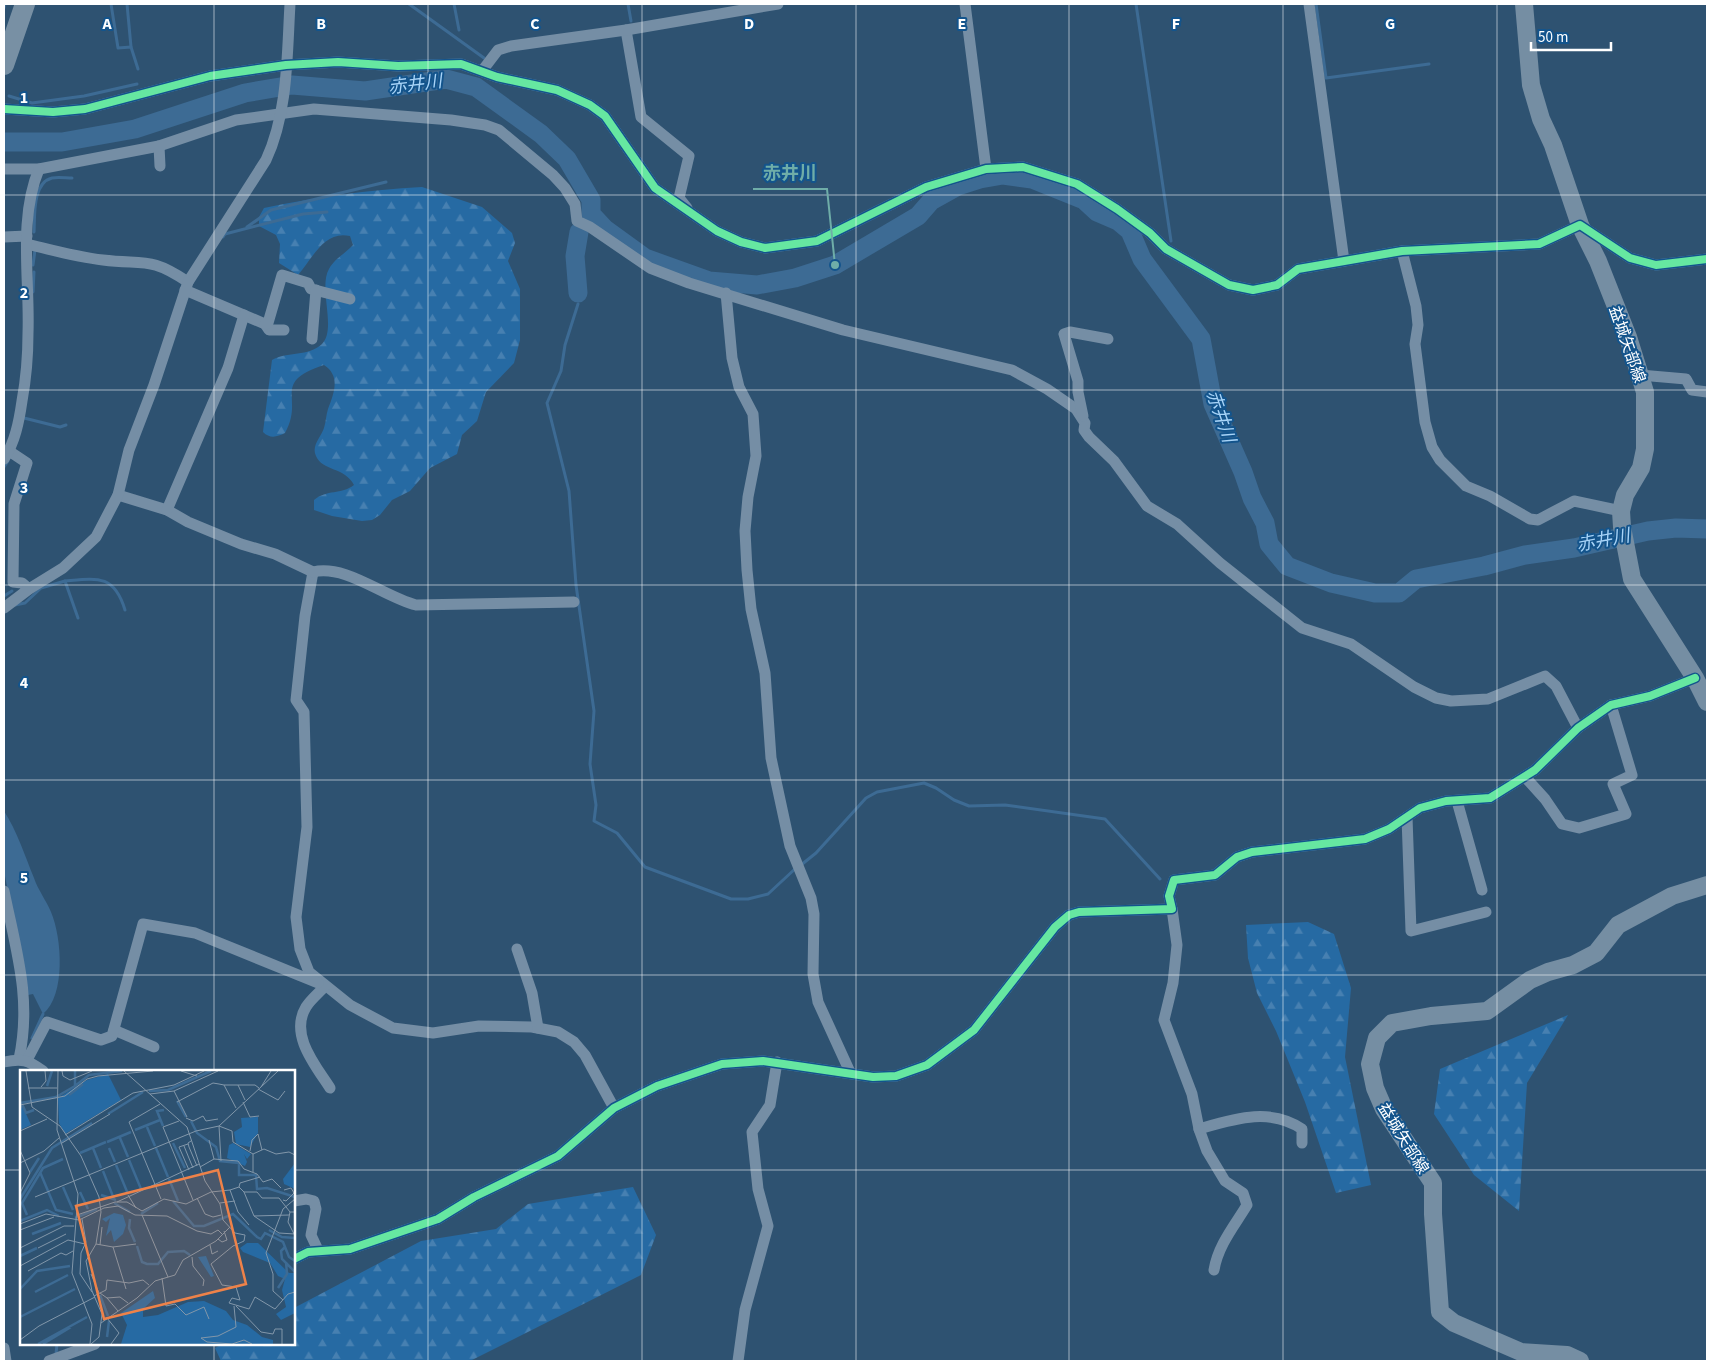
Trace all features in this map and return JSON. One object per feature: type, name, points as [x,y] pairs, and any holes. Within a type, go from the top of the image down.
[{"type":"highway","points":[[4,65],[24,4]]},
{"type":"main road","name":"益城矢部線","points":[[1524,4],[1531,86],[1541,119],[1553,145],[1580,225],[1598,261],[1645,392],[1645,449],[1642,468],[1625,495],[1622,519],[1632,579],[1695,678],[1707,702]]},
{"type":"main road","name":"益城矢部線","points":[[1580,1361],[1567,1355],[1521,1352],[1454,1323],[1440,1312],[1433,1214],[1433,1183],[1381,1102],[1370,1064],[1377,1038],[1392,1023],[1431,1016],[1487,1011],[1530,980],[1548,972],[1573,965],[1596,953],[1618,925],[1672,896],[1707,886]]},
{"type":"street","points":[[4,608],[28,589],[63,568],[96,537],[118,495],[129,450],[154,385],[186,286],[266,160],[273,144],[286,68],[290,4]]},
{"type":"street","points":[[482,71],[498,50],[778,4]]},
{"type":"street","points":[[965,4],[986,169]]},
{"type":"street","points":[[1309,4],[1344,261]]},
{"type":"street","points":[[626,30],[641,118],[689,156],[680,198],[691,214]]},
{"type":"street","points":[[4,109],[53,112],[85,109],[210,76],[338,62],[398,66],[461,64],[512,81],[557,90],[590,106],[605,116],[655,188],[717,231],[741,242],[765,248],[802,245],[835,234],[926,187],[986,169],[1023,168],[1077,184],[1117,209],[1150,233],[1166,249],[1229,285],[1253,290],[1277,286],[1298,270],[1402,251],[1539,244],[1580,225],[1630,258],[1656,265],[1707,259]]},
{"type":"street","points":[[4,169],[39,169],[159,146],[236,120],[280,110],[314,109],[451,120],[485,125],[499,130],[553,174],[566,188],[575,204],[577,221],[650,268],[843,330],[1012,370],[1047,389],[1076,409],[1085,423]]},
{"type":"street","points":[[159,146],[160,166]]},
{"type":"street","points":[[28,589],[22,583],[8,584],[14,504],[28,463],[7,455],[20,418],[25,387],[28,333],[27,240],[33,182],[39,169]]},
{"type":"street","points":[[4,237],[27,240],[105,260],[157,264],[186,286],[265,324],[269,330],[284,330]]},
{"type":"street","points":[[1402,251],[1416,306],[1418,325],[1415,344],[1425,422],[1432,447],[1445,466],[1466,486],[1490,496],[1530,519],[1538,520],[1574,501],[1622,519]]},
{"type":"street","points":[[265,324],[268,323],[282,275],[308,283],[311,289],[350,299]]},
{"type":"street","points":[[312,339],[316,290]]},
{"type":"street","points":[[726,293],[732,358],[739,387],[753,414],[756,456],[748,496],[745,531],[751,609],[765,673],[771,758],[786,829],[796,864],[811,898],[814,914],[813,974],[818,1002],[850,1072]]},
{"type":"street","points":[[167,510],[228,368],[244,315]]},
{"type":"street","points":[[1108,339],[1070,332],[1064,334],[1078,382],[1078,392],[1085,423],[1084,430],[1089,438],[1114,461],[1146,506],[1177,524],[1233,574],[1302,628],[1351,644],[1414,687],[1436,698],[1451,701],[1488,699],[1545,676],[1556,686],[1578,728]]},
{"type":"street","points":[[1640,375],[1686,379],[1692,390],[1707,392]]},
{"type":"street","points":[[118,495],[167,510],[188,522],[241,544],[275,554],[313,572],[320,570],[338,573],[371,585],[398,601],[416,605],[574,602]]},
{"type":"street","points":[[313,572],[296,700],[304,712],[307,827],[296,917],[303,961],[309,972],[350,1005],[392,1028],[433,1033],[478,1026],[538,1028],[558,1032],[574,1042],[585,1055],[614,1108]]},
{"type":"street","points":[[1214,1270],[1216,1259],[1224,1242],[1247,1205],[1243,1193],[1225,1181],[1208,1151],[1199,1128],[1192,1094],[1164,1020],[1173,983],[1177,945],[1169,896],[1170,886],[1174,880],[1215,875],[1237,857],[1252,852],[1365,839],[1389,829],[1420,808],[1457,800],[1490,798],[1525,777],[1578,728],[1611,705],[1650,696],[1695,678]]},
{"type":"street","points":[[1525,777],[1545,799],[1562,824],[1579,828],[1626,814],[1613,784],[1632,775],[1611,705]]},
{"type":"street","points":[[1457,800],[1482,890]]},
{"type":"street","points":[[1407,817],[1412,931],[1486,912]]},
{"type":"street","points":[[4,892],[24,993],[25,1032],[23,1059]]},
{"type":"street","points":[[295,1258],[308,1252],[318,1250],[350,1249],[438,1219],[474,1197],[558,1156],[614,1108],[657,1086],[722,1064],[740,1061],[777,1062],[850,1072],[872,1077],[896,1076],[927,1066],[974,1030],[1055,927],[1069,915],[1079,912],[1172,909]]},
{"type":"street","points":[[23,1059],[47,1022],[101,1040],[112,1036],[144,924],[196,933],[325,986]]},
{"type":"street","points":[[517,949],[532,993],[538,1028]]},
{"type":"street","points":[[325,986],[307,1006],[302,1016],[301,1032],[307,1052],[330,1088]]},
{"type":"street","points":[[114,1030],[154,1047]]},
{"type":"street","points":[[4,1062],[23,1059],[41,1070]]},
{"type":"street","points":[[738,1361],[746,1310],[768,1226],[758,1189],[752,1132],[770,1105],[777,1062]]},
{"type":"street","points":[[1199,1128],[1236,1118],[1268,1115],[1291,1121],[1302,1129],[1302,1142]]},
{"type":"street","points":[[295,1202],[306,1200],[314,1202],[316,1209],[311,1235],[318,1250]]},
{"type":"street","points":[[49,1361],[92,1345]]},
{"type":"street","points":[[4,1348],[6,1361]]},
{"type":"green space","points":[[422,187],[482,207],[512,233],[515,243],[508,261],[520,289],[520,340],[514,363],[486,392],[477,421],[462,435],[457,454],[430,468],[410,491],[392,500],[380,515],[372,520],[362,521],[332,516],[314,510],[314,500],[324,494],[344,490],[354,485],[345,475],[319,461],[315,452],[334,391],[333,374],[329,369],[324,365],[308,372],[298,378],[293,385],[292,410],[285,433],[274,437],[268,436],[263,432],[272,360],[278,357],[311,351],[322,344],[328,329],[326,277],[334,262],[353,245],[350,236],[341,235],[333,237],[320,247],[298,275],[279,263],[280,244],[276,235],[259,226],[259,217],[264,208],[284,204],[362,192]]},
{"type":"green space","points":[[1308,922],[1334,934],[1351,988],[1345,1057],[1371,1185],[1336,1193],[1305,1102],[1276,1031],[1257,993],[1248,958],[1246,925]]},
{"type":"green space","points":[[1568,1015],[1527,1083],[1519,1211],[1474,1175],[1434,1114],[1440,1069]]},
{"type":"green space","points":[[633,1187],[656,1235],[641,1275],[470,1361],[221,1361],[215,1348],[221,1345],[295,1345],[295,1307],[421,1241],[496,1229],[528,1204]]},
{"type":"shaded area","points":[[4,811],[17,835],[38,887],[51,912],[58,936],[59,980],[56,994],[43,1014],[33,994],[28,995],[4,871]]},
{"type":"waterway","points":[[4,8],[5,4]]},
{"type":"waterway","points":[[111,4],[118,48],[131,47],[138,69]]},
{"type":"waterway","points":[[127,4],[131,47]]},
{"type":"waterway","points":[[409,4],[484,58]]},
{"type":"waterway","points":[[454,4],[459,30]]},
{"type":"waterway","points":[[628,4],[631,21]]},
{"type":"waterway","points":[[1136,4],[1171,241]]},
{"type":"waterway","points":[[1316,4],[1326,78],[1429,64]]},
{"type":"waterway","name":"赤井川","points":[[4,142],[62,142],[135,129],[245,93],[292,85],[365,91],[446,79],[476,87],[541,134],[567,159],[591,200],[591,214],[605,229],[645,258],[709,281],[757,285],[795,278],[835,265],[918,216],[931,201],[958,186],[980,179],[1003,175],[1032,179],[1084,200],[1097,212],[1118,221],[1130,231],[1142,259],[1201,339],[1213,404],[1243,472],[1252,498],[1265,523],[1269,544],[1287,566],[1331,583],[1375,593],[1399,593],[1416,579],[1484,566],[1525,555],[1574,548],[1648,531],[1676,528],[1707,529]]},
{"type":"waterway","points":[[9,96],[32,103],[84,96],[137,84]]},
{"type":"waterway","points":[[34,232],[36,201],[41,186],[52,178],[72,178]]},
{"type":"waterway","points":[[247,227],[271,210],[386,182]]},
{"type":"waterway","points":[[223,237],[225,234],[303,214],[327,212]]},
{"type":"waterway","points":[[578,293],[575,256],[579,232]]},
{"type":"waterway","points":[[33,265],[35,250]]},
{"type":"waterway","points":[[33,292],[34,272]]},
{"type":"waterway","points":[[578,304],[565,345],[561,371],[547,403],[569,491],[576,585],[594,711],[590,764],[596,805],[594,821],[617,833],[645,867],[731,899],[748,899],[768,894],[796,868]]},
{"type":"waterway","points":[[24,418],[60,427],[66,425]]},
{"type":"waterway","points":[[4,467],[8,461]]},
{"type":"waterway","points":[[65,581],[95,579],[110,584],[121,598],[125,610]]},
{"type":"waterway","points":[[15,605],[25,603],[41,588],[65,581],[78,618]]},
{"type":"waterway","points":[[4,596],[12,591]]},
{"type":"waterway","points":[[801,865],[816,853],[866,798],[877,792],[924,783],[969,806],[1005,805],[1105,819],[1160,879]]},
{"type":"waterway","points":[[32,1038],[43,1014]]},
{"type":"waterway","points":[[56,1354],[57,1345]]},
{"type":"cycle path","points":[[4,109],[53,112],[85,109],[210,76],[286,65],[338,62],[398,66],[461,64],[497,77],[557,90],[590,105],[605,116],[655,188],[717,231],[741,242],[765,248],[817,241],[926,187],[986,169],[1023,167],[1077,184],[1117,209],[1150,233],[1166,249],[1229,285],[1253,290],[1277,285],[1298,269],[1402,251],[1539,244],[1580,225],[1630,258],[1656,265],[1707,259]]},
{"type":"cycle path","points":[[295,1258],[308,1252],[350,1249],[438,1219],[474,1197],[558,1156],[614,1108],[657,1086],[722,1064],[763,1061],[873,1077],[896,1076],[927,1065],[974,1030],[1055,927],[1069,915],[1079,912],[1172,909],[1169,896],[1174,880],[1215,875],[1237,857],[1252,852],[1365,839],[1389,829],[1420,808],[1446,801],[1490,798],[1535,770],[1578,728],[1611,705],[1650,696],[1695,678]]},
{"type":"place","name":"赤井川","points":[[835,265]]}]
